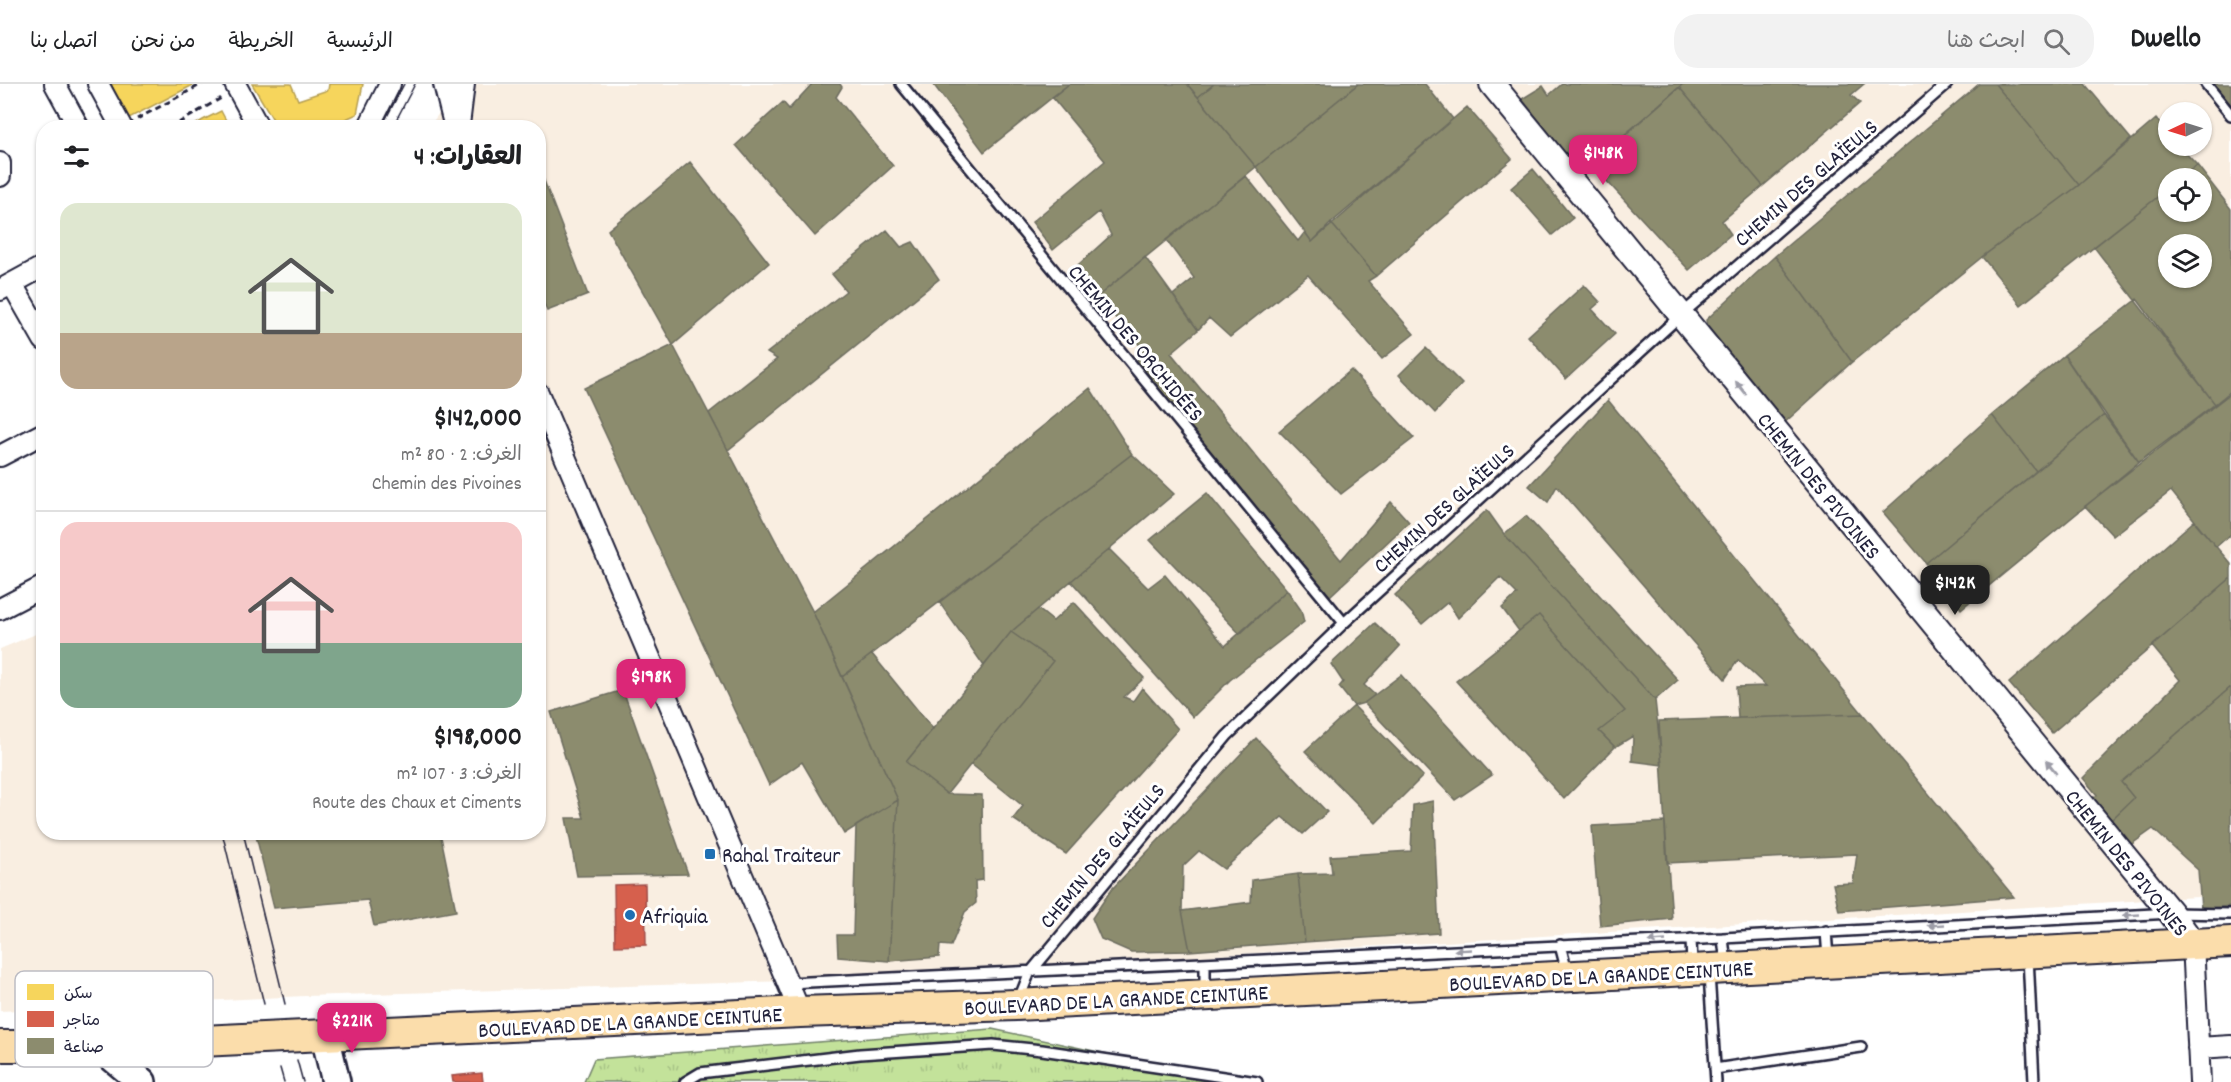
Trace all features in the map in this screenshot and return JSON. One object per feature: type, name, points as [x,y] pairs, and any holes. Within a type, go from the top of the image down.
[{"type":"main road","name":"BOULEVARD DE LA GRANDE CEINTURE","points":[[213,1041],[800,1012],[1205,996],[2231,942]]},
{"type":"main road","points":[[325,1036],[336,1082]]},
{"type":"main road","points":[[124,1067],[142,1082]]},
{"type":"street","points":[[55,84],[75,120]]},
{"type":"street","points":[[98,84],[118,120]]},
{"type":"street","points":[[372,120],[390,84]]},
{"type":"street","points":[[444,84],[455,120]]},
{"type":"street","points":[[458,120],[464,84]]},
{"type":"street","name":"CHEMIN DES PIVOINES","points":[[1492,84],[2171,913],[2193,944]]},
{"type":"street","points":[[237,86],[255,120]]},
{"type":"street","points":[[0,163],[0,176]]},
{"type":"street","points":[[36,270],[6,287],[36,329]]},
{"type":"street","points":[[546,412],[800,1012]]},
{"type":"street","points":[[0,456],[36,437]]},
{"type":"street","points":[[0,609],[36,590]]},
{"type":"street","points":[[2193,944],[2200,1082]]},
{"type":"street","points":[[2198,1048],[2231,1046]]},
{"type":"lane","name":"CHEMIN DES ORCHIDÉES","points":[[901,84],[1344,623]]},
{"type":"lane","name":"CHEMIN DES GLAÏEULS","points":[[1016,1005],[1029,974],[1227,736],[1344,623],[1681,315],[1947,84]]},
{"type":"lane","points":[[2206,84],[2231,115]]},
{"type":"lane","points":[[788,983],[1029,974],[1560,945],[1723,939],[1826,931],[2171,913],[2231,914]]},
{"type":"lane","points":[[1826,931],[1829,964]]},
{"type":"lane","points":[[1691,939],[1709,970],[1716,1082]]},
{"type":"lane","points":[[1709,970],[1723,939]]},
{"type":"lane","points":[[1560,945],[1568,977]]},
{"type":"lane","points":[[2028,953],[2034,1082]]},
{"type":"lane","points":[[1205,963],[1205,996]]},
{"type":"lane","points":[[685,1082],[700,1073],[860,1054],[993,1045],[1042,1050],[1257,1082]]},
{"type":"lane","points":[[1715,1069],[1861,1047]]},
{"type":"path","points":[[135,120],[202,84]]},
{"type":"path","points":[[183,120],[237,86]]},
{"type":"shaded area","points":[[460,84],[2231,84],[2231,895],[790,981],[213,1001],[213,971],[15,971],[15,1010],[0,1011],[0,649],[36,634],[36,840],[546,840],[546,120],[434,120]]},
{"type":"green space","points":[[992,1029],[1239,1082],[584,1082],[594,1059]]},
{"type":"building: سكن","points":[[111,84],[195,84],[127,119]]},
{"type":"building: سكن","points":[[252,84],[291,84],[298,100],[328,90],[329,84],[363,84],[357,114],[344,120],[273,120]]},
{"type":"building: سكن","points":[[221,111],[226,120],[203,120]]},
{"type":"building: متاجر","name":"Afriquia","points":[[645,884],[646,945],[615,946],[614,885]]},
{"type":"building: متاجر","points":[[482,1073],[483,1082],[453,1082],[452,1076]]},
{"type":"building: صناعة","points":[[812,84],[840,84],[842,87],[836,97],[893,166],[815,236],[736,145],[783,102],[789,109]]},
{"type":"building: صناعة","points":[[933,84],[1069,84],[984,152]]},
{"type":"building: صناعة","points":[[1069,84],[1187,84],[1256,167],[1097,297],[1077,266],[1111,235],[1099,212],[1053,250],[1032,222],[1105,161],[1052,97]]},
{"type":"building: صناعة","points":[[1187,84],[1214,84],[1198,97]]},
{"type":"building: صناعة","points":[[1214,84],[1358,84],[1256,167],[1198,97]]},
{"type":"building: صناعة","points":[[1358,84],[1425,84],[1453,119],[1312,242],[1256,167]]},
{"type":"building: صناعة","points":[[1562,84],[1683,84],[1581,174],[1522,99],[1543,86],[1549,95]]},
{"type":"building: صناعة","points":[[1683,84],[1864,84],[1851,95],[1860,103],[1763,186],[1679,87]]},
{"type":"building: صناعة","points":[[1979,84],[1995,84],[2079,185],[1982,257],[1852,362],[1775,256]]},
{"type":"building: صناعة","points":[[1995,84],[2085,84],[2131,139],[2079,185]]},
{"type":"building: صناعة","points":[[2213,84],[2231,84],[2231,106]]},
{"type":"building: صناعة","points":[[1679,87],[1763,186],[1722,221],[1731,234],[1689,270],[1591,164]]},
{"type":"building: صناعة","points":[[1467,107],[1512,159],[1376,276],[1331,223]]},
{"type":"building: صناعة","points":[[2156,119],[2158,121],[2158,156],[2188,156],[2197,165],[2193,168],[2158,168],[2158,197],[2021,305],[1982,257],[2079,185]]},
{"type":"building: صناعة","points":[[690,162],[769,263],[673,345],[608,230]]},
{"type":"building: صناعة","points":[[1533,169],[1573,218],[1552,235],[1511,188]]},
{"type":"building: صناعة","points":[[1246,176],[1298,241],[1305,232],[1312,242],[1331,223],[1376,276],[1368,281],[1414,334],[1382,359],[1308,275],[1230,337],[1209,318],[1198,330],[1173,295],[1194,278],[1166,240]]},
{"type":"building: صناعة","points":[[2212,184],[2231,209],[2231,391],[2215,404],[2094,247],[2158,197],[2158,222],[2212,222]]},
{"type":"building: صناعة","points":[[546,186],[588,295],[547,311],[546,309]]},
{"type":"building: صناعة","points":[[887,230],[901,247],[913,242],[939,279],[728,450],[709,413],[777,359],[767,353],[846,291],[832,274]]},
{"type":"building: صناعة","points":[[1775,256],[1852,362],[1782,425],[1709,341],[1706,320]]},
{"type":"building: صناعة","points":[[1145,257],[1198,330],[1171,353],[1341,560],[1391,502],[1409,522],[1330,596],[1134,365],[1144,350],[1097,297]]},
{"type":"building: صناعة","points":[[1584,285],[1600,302],[1592,309],[1615,334],[1566,379],[1528,336]]},
{"type":"building: صناعة","points":[[2137,299],[2215,404],[2139,462],[2064,355]]},
{"type":"building: صناعة","points":[[673,345],[813,612],[898,800],[844,834],[802,762],[769,785],[584,388]]},
{"type":"building: صناعة","points":[[1426,348],[1462,384],[1435,413],[1399,375]]},
{"type":"building: صناعة","points":[[2064,355],[2104,415],[2036,471],[1992,415]]},
{"type":"building: صناعة","points":[[1351,370],[1414,438],[1341,494],[1279,431]]},
{"type":"building: صناعة","points":[[1090,388],[1132,454],[842,677],[813,612]]},
{"type":"building: صناعة","points":[[2231,393],[2231,534],[2216,547],[2171,491],[2113,536],[2085,506]]},
{"type":"building: صناعة","points":[[1608,400],[1863,714],[1738,718],[1736,687],[1766,686],[1738,660],[1725,679],[1557,486],[1548,502],[1529,486]]},
{"type":"building: صناعة","points":[[1992,415],[2036,471],[1926,563],[1883,512]]},
{"type":"building: صناعة","points":[[2104,415],[2139,462],[1961,609],[1926,563]]},
{"type":"building: صناعة","points":[[1132,454],[1174,494],[1011,632],[984,666],[939,602]]},
{"type":"building: صناعة","points":[[1207,493],[1287,590],[1240,634],[1150,540]]},
{"type":"building: صناعة","points":[[1487,510],[1504,534],[1655,700],[1662,765],[1632,761],[1633,736],[1615,747],[1599,731],[1625,711],[1539,615],[1519,631],[1502,608],[1517,594],[1500,577],[1458,618],[1448,602],[1422,624],[1395,595]]},
{"type":"building: صناعة","points":[[1526,516],[1678,680],[1655,700],[1504,534]]},
{"type":"building: صناعة","points":[[2194,521],[2231,564],[2231,578],[2052,733],[2009,683]]},
{"type":"building: صناعة","points":[[1109,549],[1148,588],[1165,575],[1225,646],[1287,590],[1301,610],[1304,622],[1230,680],[1193,717],[1071,581]]},
{"type":"building: صناعة","points":[[2231,578],[2231,687],[2121,782],[2134,798],[2110,821],[2090,802],[2097,795],[2083,778],[2180,680],[2152,646]]},
{"type":"building: صناعة","points":[[1074,602],[1144,678],[1124,697],[1133,701],[1142,688],[1178,729],[1066,854],[1013,819],[1023,806],[971,764],[1053,661],[1011,632],[1038,609],[1053,621]]},
{"type":"building: صناعة","points":[[1539,615],[1625,711],[1599,731],[1615,747],[1564,799],[1456,681]]},
{"type":"building: صناعة","points":[[1375,623],[1400,646],[1364,685],[1375,695],[1364,703],[1354,706],[1339,687],[1343,682],[1331,664]]},
{"type":"building: صناعة","points":[[1011,632],[1053,661],[947,794],[906,762]]},
{"type":"building: صناعة","points":[[872,654],[933,729],[906,762],[947,794],[982,795],[983,880],[975,881],[976,903],[965,912],[951,946],[940,945],[939,957],[889,961],[898,800],[842,677]]},
{"type":"building: صناعة","points":[[1401,675],[1492,775],[1455,800],[1364,703]]},
{"type":"building: صناعة","points":[[2231,687],[2231,906],[2201,909],[2198,870],[2153,829],[2129,846],[2110,821],[2134,798],[2121,782]]},
{"type":"building: صناعة","points":[[623,690],[688,874],[577,876],[566,818],[584,818],[551,712]]},
{"type":"building: صناعة","points":[[1354,706],[1423,776],[1376,823],[1305,751]]},
{"type":"building: صناعة","points":[[1863,714],[2014,897],[1839,911],[1833,884],[1853,883],[1857,854],[1667,863],[1659,721]]},
{"type":"building: صناعة","points":[[1256,738],[1327,812],[1303,834],[1282,817],[1224,869],[1199,851],[1183,866],[1182,911],[1190,951],[1131,952],[1101,939],[1092,918],[1111,890]]},
{"type":"building: صناعة","points":[[898,800],[889,961],[838,957],[837,935],[853,935],[856,826]]},
{"type":"building: صناعة","points":[[1433,801],[1439,933],[1305,942],[1298,874],[1332,873],[1330,856],[1411,851],[1413,805]]},
{"type":"building: صناعة","points":[[1665,822],[1672,919],[1600,926],[1592,826]]},
{"type":"building: صناعة","points":[[257,840],[442,840],[456,911],[374,926],[368,900],[274,908]]},
{"type":"building: صناعة","points":[[1298,874],[1305,942],[1190,951],[1182,911],[1251,902],[1252,880]]},
{"type":"tram line","points":[[385,120],[404,84]]},
{"type":"tram line","points":[[396,120],[415,84]]},
{"type":"tram line","points":[[224,840],[264,1004]]},
{"type":"tram line","points":[[245,840],[285,1004]]},
{"type":"tram line","points":[[297,1060],[303,1082]]},
{"type":"tram line","points":[[280,1068],[284,1082]]},
{"type":"place","name":"Rahal Traiteur","points":[[710,854]]},
{"type":"place","name":"Afriquia","points":[[630,915]]}]
